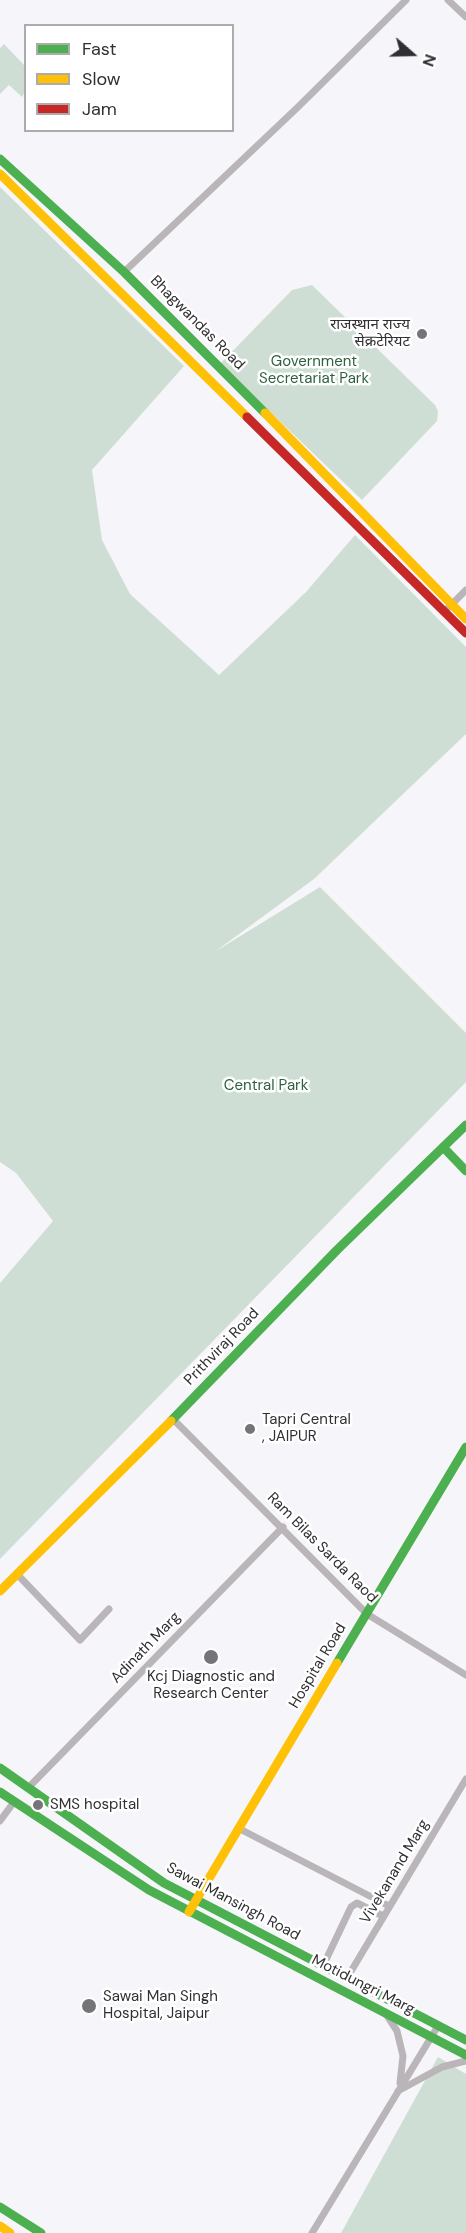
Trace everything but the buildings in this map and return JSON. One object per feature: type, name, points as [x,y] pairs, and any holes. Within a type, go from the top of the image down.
[{"type":"street","points":[[124,272],[298,107],[406,0]]},
{"type":"street","points":[[448,0],[466,17]]},
{"type":"street","name":"Bhagwandas Road","points":[[0,159],[124,272],[212,358],[448,608],[466,633]]},
{"type":"street","name":"Bhagwandas Road","points":[[0,174],[448,608],[466,619]]},
{"type":"street","points":[[448,608],[466,590]]},
{"type":"street","name":"Prithviraj Road","points":[[0,1591],[173,1419],[337,1250],[466,1125]]},
{"type":"street","points":[[443,1147],[466,1171]]},
{"type":"street","name":"Ram Bilas Sarda Raod","points":[[173,1419],[283,1527],[367,1614],[466,1675]]},
{"type":"street","name":"Hospital Road","points":[[189,1912],[194,1900],[466,1447]]},
{"type":"street","name":"Adinath Marg","points":[[28,1788],[283,1527]]},
{"type":"street","points":[[17,1574],[80,1640],[109,1609]]},
{"type":"street","name":"Sawai Mansingh Road","points":[[0,1768],[164,1883],[466,2040]]},
{"type":"street","name":"Vivekanand Marg","points":[[347,1978],[466,1779]]},
{"type":"street","name":"Motidungri Marg","points":[[0,1792],[148,1890],[466,2055]]},
{"type":"street","points":[[0,1821],[14,1802]]},
{"type":"street","points":[[238,1828],[389,1906]]},
{"type":"street","points":[[323,1966],[351,1907],[357,1903],[383,1916]]},
{"type":"street","points":[[384,2013],[397,2031],[403,2056],[398,2091]]},
{"type":"street","points":[[312,2233],[438,2025]]},
{"type":"street","points":[[398,2091],[442,2067],[466,2061]]},
{"type":"street","points":[[0,2207],[41,2233]]},
{"type":"street","points":[[0,2226],[10,2233]]},
{"type":"green space","points":[[4,44],[24,65],[22,97],[9,85],[0,94],[0,48]]},
{"type":"green space","name":"Central Park","points":[[0,187],[184,366],[92,470],[102,540],[130,594],[219,675],[306,592],[355,535],[466,647],[466,734],[314,879],[216,951],[320,887],[466,1033],[466,1082],[0,1559],[0,1283],[53,1221],[16,1173],[0,1162]]},
{"type":"green space","name":"Government Secretariat Park","points":[[312,285],[435,405],[438,411],[437,421],[362,500],[220,364],[292,290]]},
{"type":"green space","points":[[438,2057],[466,2074],[466,2233],[341,2233]]},
{"type":"traffic: fast","points":[[0,159],[124,272],[265,413]]},
{"type":"traffic: fast","points":[[171,1421],[337,1250],[466,1125]]},
{"type":"traffic: fast","points":[[443,1147],[466,1171]]},
{"type":"traffic: fast","points":[[337,1663],[466,1447]]},
{"type":"traffic: fast","points":[[0,1768],[164,1883],[466,2040]]},
{"type":"traffic: fast","points":[[0,1792],[149,1890],[466,2055]]},
{"type":"traffic: fast","points":[[0,2207],[41,2233]]},
{"type":"traffic: slow","points":[[0,174],[247,417]]},
{"type":"traffic: slow","points":[[265,413],[466,619]]},
{"type":"traffic: slow","points":[[0,1591],[171,1421]]},
{"type":"traffic: slow","points":[[189,1912],[337,1663]]},
{"type":"traffic: slow","points":[[0,2226],[10,2233]]},
{"type":"traffic: jam","points":[[247,417],[466,633]]},
{"type":"place","name":"राजस्थान राज्य सेक्रटेरियट","points":[[422,334]]},
{"type":"place","name":"Tapri Central , JAIPUR","points":[[250,1429]]},
{"type":"place","name":"Kcj Diagnostic and Research Center","points":[[211,1657]]},
{"type":"place","name":"SMS hospital","points":[[38,1805]]},
{"type":"place","name":"Sawai Man Singh Hospital, Jaipur","points":[[89,2006]]}]
